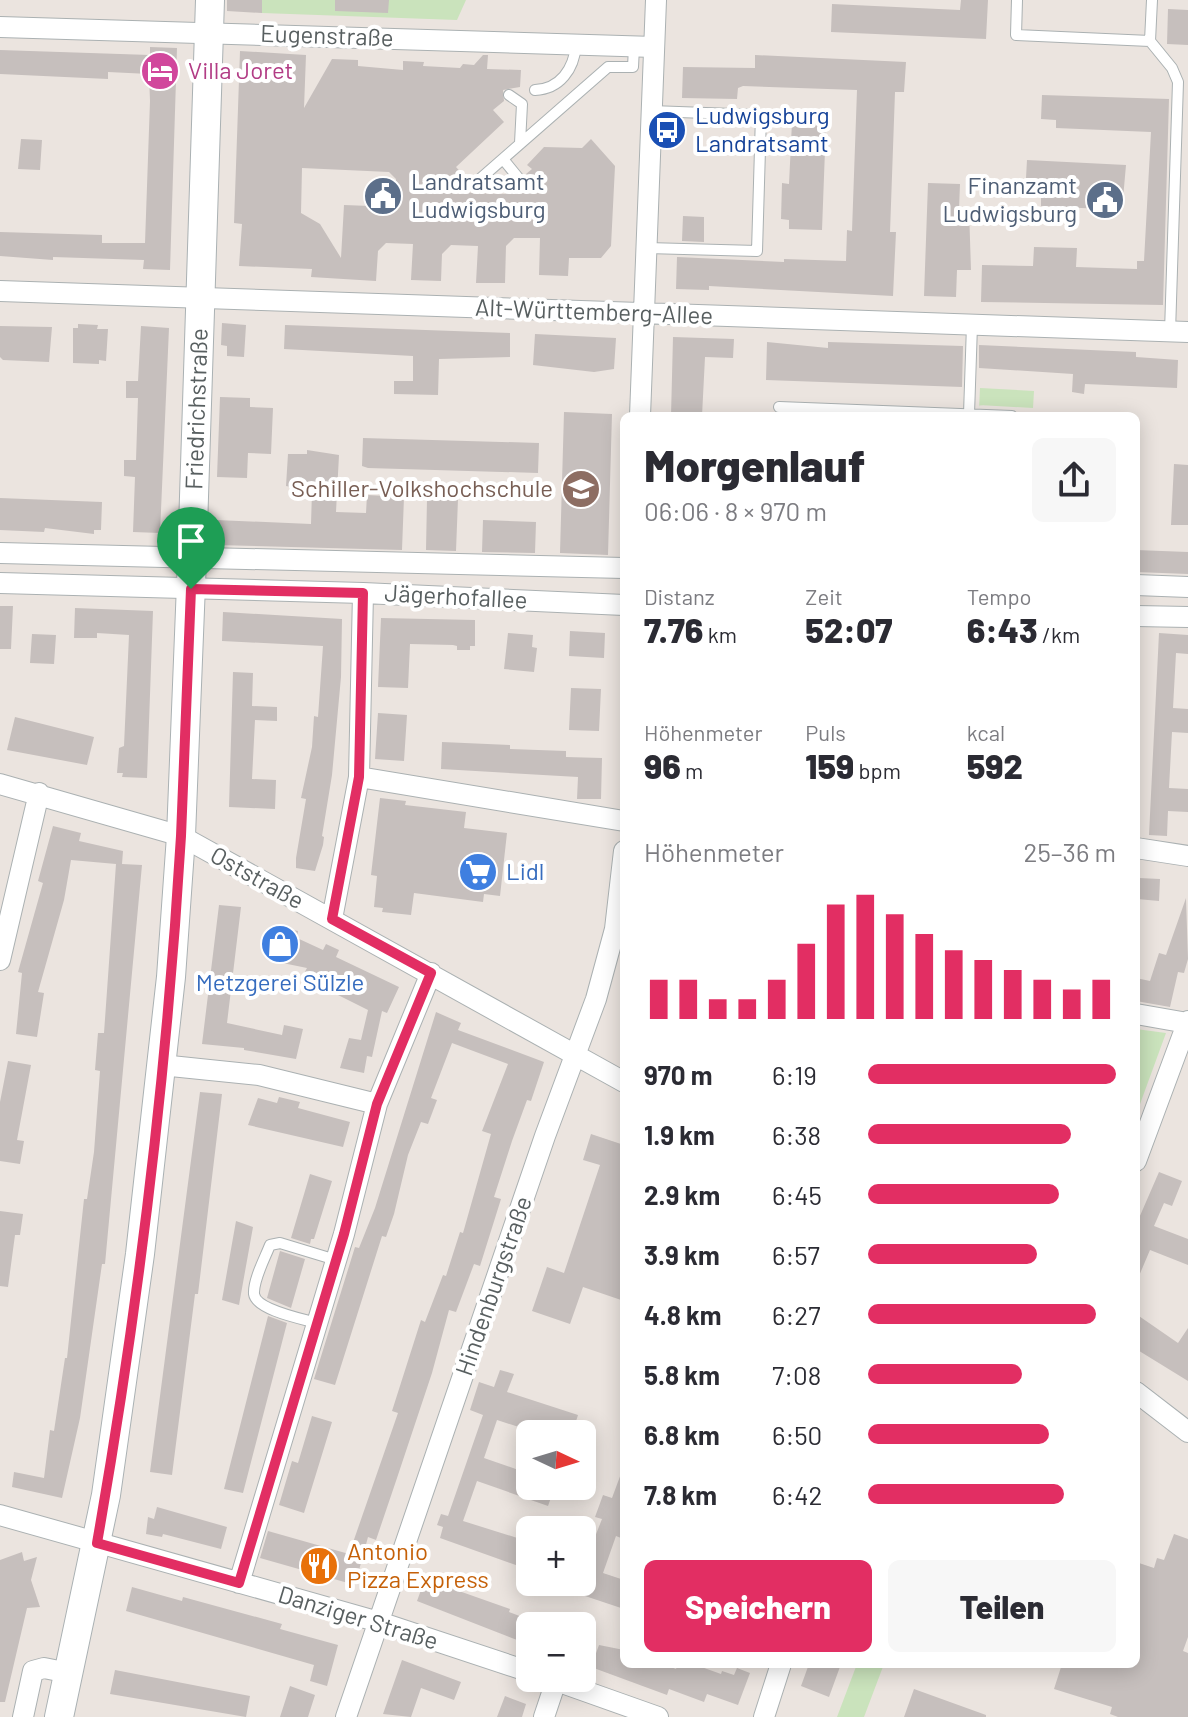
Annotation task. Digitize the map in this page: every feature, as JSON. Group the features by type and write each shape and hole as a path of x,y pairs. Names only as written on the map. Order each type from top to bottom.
{"main road":[{"name":"Friedrichstraße","path":"59,1717 97,1543 140,1254 161,1065 181,836 210,0"}],"street":[{"path":"640,412 651,111 640,59 656,0"},
{"name":"Eugenstraße","path":"0,27 576,45 640,59"},
{"name":"Alt-Württemberg-Allee","path":"0,291 1179,332"},
{"name":"Jägerhofallee","path":"0,553 620,568"},
{"name":"Jägerhofallee","path":"0,583 363,593 620,605"},
{"path":"1140,585 1188,587"},
{"path":"332,919 359,777 363,593"},
{"path":"1140,616 1188,617"},
{"path":"359,777 620,820"},
{"name":"Oststraße","path":"0,784 181,836 620,1080"},
{"path":"0,960 39,793"},
{"path":"1140,849 1188,856"},
{"name":"Hindenburgstraße","path":"346,1717 545,1136 620,930"},
{"path":"239,1583 336,1260 377,1104 431,973"},
{"path":"1140,1015 1188,1022 1140,1150"},
{"path":"161,1065 259,1075 377,1104"},
{"path":"1140,1395 1188,1432"},
{"name":"Danziger Straße","path":"0,1515 379,1622 516,1667"},
{"path":"23,1717 33,1671 44,1668 69,1673"},
{"path":"764,1717 780,1668"},
{"path":"544,1717 549,1692"},
{"path":"588,1692 658,1717"}],"lane":[{"path":"1017,0 1016,35 1150,41"},
{"path":"1152,0 1150,41 1172,68 1178,82 1179,332"},
{"path":"535,90 554,87 562,80 575,57 576,45"},
{"path":"473,185 608,67 640,59"},
{"path":"509,95 522,104 520,143"},
{"path":"647,248 757,251 759,206 761,115 651,111"},
{"path":"503,159 520,180"},
{"path":"969,412 972,325"},
{"path":"779,407 915,412"},
{"path":"317,1323 273,1310 258,1302 254,1294 261,1268 270,1245 280,1243 336,1260"}],"green space":[{"path":"262,0 466,0 457,20 262,13"},
{"path":"980,388 1034,391 1033,408 979,405"},
{"path":"1140,1030 1166,1033 1140,1104"},
{"path":"855,1668 882,1668 864,1717 837,1717"}],"building":[{"path":"227,0 262,0 262,13 227,11"},
{"path":"335,0 389,0 388,13 335,11"},
{"path":"961,0 988,0 986,39 831,32 832,4 960,10"},
{"path":"1168,9 1188,10 1188,45 1167,44"},
{"path":"150,47 177,48 170,270 143,269 144,260 53,257 53,260 0,256 0,232 102,235 102,243 145,243 150,101 149,74 108,72 108,79 0,74 0,50 150,55"},
{"path":"240,51 306,55 304,108 332,59 358,60 358,66 403,70 403,61 424,62 423,66 460,68 463,64 474,65 483,55 488,55 487,69 521,70 520,87 503,90 504,101 493,110 504,122 456,167 467,179 467,190 471,193 505,194 514,185 522,188 528,182 526,174 532,169 527,165 544,147 582,148 591,139 615,166 611,246 601,258 569,258 568,276 539,275 540,238 514,238 506,246 505,283 476,283 478,246 451,245 442,254 441,281 411,280 413,244 386,243 378,251 376,281 311,277 312,269 239,266 242,224 234,223","holes":["302,168 389,172 396,179 396,207 344,205 341,258 320,224 301,213"]},
{"path":"755,55 906,62 904,92 895,92 890,232 896,232 893,296 709,286 709,290 676,289 677,257 784,262 784,259 846,261 847,230 852,231 857,90 743,86 738,88 737,99 682,98 683,67 755,68"},
{"path":"1042,95 1169,99 1163,305 981,302 982,265 1033,266 1034,247 1077,248 1076,267 1137,269 1137,261 1144,261 1151,132 1056,128 1056,120 1041,119"},
{"path":"792,122 826,123 822,230 789,229 789,220 781,219 782,183 789,184"},
{"path":"21,139 42,140 40,170 18,169"},
{"path":"1027,160 1126,165 1122,210 1041,206 1041,197 1025,196"},
{"path":"928,183 960,184 959,209 969,209 971,270 957,270 956,297 924,296"},
{"path":"683,216 704,217 704,242 682,241"},
{"path":"222,323 246,325 244,357 227,356 227,346 221,345"},
{"path":"78,324 108,329 106,361 99,360 99,364 73,363 73,328 78,328"},
{"path":"285,325 510,333 510,357 439,359 438,395 394,394 394,381 413,381 413,356 284,349"},
{"path":"0,326 52,327 49,362 3,360 0,357"},
{"path":"141,326 169,328 160,533 133,532 135,477 124,476 124,460 136,460 138,398 126,398 126,381 138,381"},
{"path":"535,334 616,338 614,369 594,372 533,365"},
{"path":"673,337 734,339 733,358 705,357 702,412 671,412"},
{"path":"767,342 828,348 828,342 963,346 962,387 766,380"},
{"path":"979,345 1136,352 1136,357 1178,360 1177,388 1085,384 1084,394 1072,392 1073,374 979,368"},
{"path":"220,397 250,398 250,407 273,408 271,454 248,453 247,478 217,477"},
{"path":"564,412 612,414 608,555 560,553"},
{"path":"363,438 539,443 538,473 368,468 362,466"},
{"path":"307,450 339,455 336,512 366,513 367,495 404,497 402,550 215,545 216,520 311,524 312,491 286,486 288,454 307,454"},
{"path":"1174,464 1188,465 1188,525 1171,525"},
{"path":"0,498 102,502 101,530 94,530 94,534 45,528 44,532 0,530"},
{"path":"427,499 458,499 456,551 426,550"},
{"path":"483,520 536,522 535,553 482,552"},
{"path":"1140,550 1188,552 1188,574 1140,572"},
{"path":"0,606 13,606 11,649 0,649"},
{"path":"75,608 153,611 147,778 122,777 123,773 117,773 119,748 124,746 129,635 97,633 97,638 74,638"},
{"path":"223,612 342,619 341,677 332,775 323,845 315,871 296,868 296,858 306,799 301,798 312,747 314,716 318,717 323,646 222,641"},
{"path":"381,618 475,620 475,646 470,646 470,650 457,650 457,646 453,645 410,644 408,688 378,687"},
{"path":"570,631 605,633 604,658 569,656"},
{"path":"508,633 533,635 532,647 537,648 534,672 504,669"},
{"path":"1159,633 1188,635 1188,654 1176,653 1173,708 1188,709 1188,733 1172,732 1169,788 1188,789 1188,812 1168,811 1167,836 1149,835"},
{"path":"32,634 56,635 54,664 30,663"},
{"path":"233,672 253,673 252,706 277,707 277,721 255,720 252,779 276,780 275,809 229,807"},
{"path":"571,688 601,689 599,731 569,730"},
{"path":"378,713 407,715 404,761 375,759"},
{"path":"15,717 94,737 87,765 7,750"},
{"path":"442,742 510,745 510,749 566,751 566,757 602,758 601,799 577,799 578,777 441,769"},
{"path":"380,798 406,801 405,805 466,812 464,828 507,833 500,896 484,894 483,902 414,893 411,915 382,912 383,908 374,907 377,876 371,875"},
{"path":"53,826 81,833 79,841 123,851 122,864 142,865 105,1264 102,1264 80,1418 62,1498 12,1487 14,1472 44,1478 50,1430 54,1431 67,1358 84,1199 87,1199 94,1152 100,1071 95,1070 98,1033 104,1033 116,864 71,860 64,900 38,992 44,993 37,1037 16,1034 22,973 18,972 43,883 38,881"},
{"path":"1140,878 1160,879 1159,901 1140,899"},
{"path":"1186,898 1188,959 1184,973 1178,972 1170,1007 1140,1002 1140,979 1150,981 1159,953 1166,955"},
{"path":"219,905 241,907 227,1023 282,1035 284,1025 303,1029 296,1059 244,1048 202,1044"},
{"path":"275,926 298,931 297,938 323,950 326,944 339,950 336,957 399,987 387,1013 382,1011 372,1057 367,1056 364,1073 340,1068 349,1038 361,1040 368,1010 302,977 307,968 268,960"},
{"path":"436,1012 461,1023 458,1030 544,1062 531,1101 527,1100 494,1197 501,1199 480,1266 474,1264 456,1312 449,1310 432,1373 376,1540 368,1537 355,1585 260,1558 268,1531 349,1554 398,1413 392,1411 421,1320 425,1322 443,1275 446,1276 460,1232 463,1233 491,1134 482,1131 508,1064 452,1043 431,1098 437,1100 428,1124 421,1122 408,1155 394,1214 386,1237 382,1236 335,1385 314,1379 355,1247 359,1248 375,1208"},
{"path":"8,1061 31,1065 17,1140 24,1141 20,1164 0,1161 0,1102"},
{"path":"200,1092 222,1094 172,1475 150,1472"},
{"path":"279,1097 300,1102 298,1108 350,1122 343,1147 248,1125 258,1098 277,1103"},
{"path":"591,1134 620,1144 620,1300 583,1287 570,1324 532,1311 547,1267 564,1273 600,1165 583,1160"},
{"path":"1159,1172 1182,1181 1172,1206 1164,1203 1154,1226 1188,1239 1188,1265 1150,1250 1140,1274 1140,1216"},
{"path":"310,1174 332,1181 310,1244 291,1238"},
{"path":"0,1211 23,1214 20,1235 15,1235 8,1287 0,1286"},
{"path":"236,1221 253,1227 239,1305 222,1300"},
{"path":"280,1251 305,1259 291,1308 267,1298"},
{"path":"268,1316 287,1323 243,1493 224,1489"},
{"path":"1140,1317 1178,1343 1188,1328 1188,1381 1140,1351"},
{"path":"500,1370 514,1374 507,1392 578,1415 576,1420 516,1420 516,1426 497,1420 484,1458 516,1469 516,1495 477,1481 463,1521 516,1538 516,1565 440,1538 443,1527 437,1525 441,1514 448,1516 483,1415 470,1410 479,1382 494,1387"},
{"path":"312,1416 332,1422 304,1513 279,1505 292,1461 298,1463"},
{"path":"620,1476 620,1538 616,1536 603,1573 620,1579 620,1608 585,1596 596,1596 596,1534 602,1519 595,1516 603,1495 612,1498"},
{"path":"531,1500 550,1500 548,1506"},
{"path":"157,1507 227,1527 221,1549 163,1534 162,1537 146,1534 148,1517 154,1519"},
{"path":"1174,1534 1188,1539 1188,1637 1183,1651 1188,1653 1188,1717 1118,1717 1110,1714 1112,1707 1054,1689 1061,1668 1140,1668 1140,1563 1154,1568 1157,1558 1164,1560"},
{"path":"22,1552 24,1561 37,1557 31,1580 40,1607 27,1608 5,1702 0,1702 0,1560"},
{"path":"425,1579 510,1609 509,1612 516,1615 516,1640 417,1601"},
{"path":"132,1587 182,1601 183,1597 282,1624 280,1629 338,1645 327,1686 310,1681 314,1665 126,1611"},
{"path":"599,1645 620,1649 620,1668 704,1668 734,1675 737,1668 750,1673 738,1705 707,1694 704,1702 669,1689 667,1695 596,1669"},
{"path":"402,1660 461,1682 454,1700 421,1688 411,1717 383,1714"},
{"path":"808,1668 840,1668 829,1697 801,1686"},
{"path":"115,1670 250,1696 246,1717 110,1694"},
{"path":"290,1686 315,1695 308,1717 280,1717"},
{"path":"914,1689 986,1715 986,1717 904,1717"},
{"path":"505,1696 526,1704 522,1717 497,1717"}],"place":[{"name":"Villa Joret","path":"160,71"},
{"name":"Ludwigsburg Landratsamt","path":"667,130"},
{"name":"Landratsamt Ludwigsburg","path":"383,196"},
{"name":"Finanzamt Ludwigsburg","path":"1105,200"},
{"name":"Schiller-Volkshochschule","path":"581,489"},
{"name":"Lidl","path":"478,872"},
{"name":"Metzgerei Sülzle","path":"280,944"},
{"name":"Antonio Pizza Express","path":"319,1566"}],"route":[{"path":"191,589 363,593 359,777 332,919 431,973 377,1104 344,1234 239,1583 97,1543 140,1254 171,977 181,836 191,589"}]}
